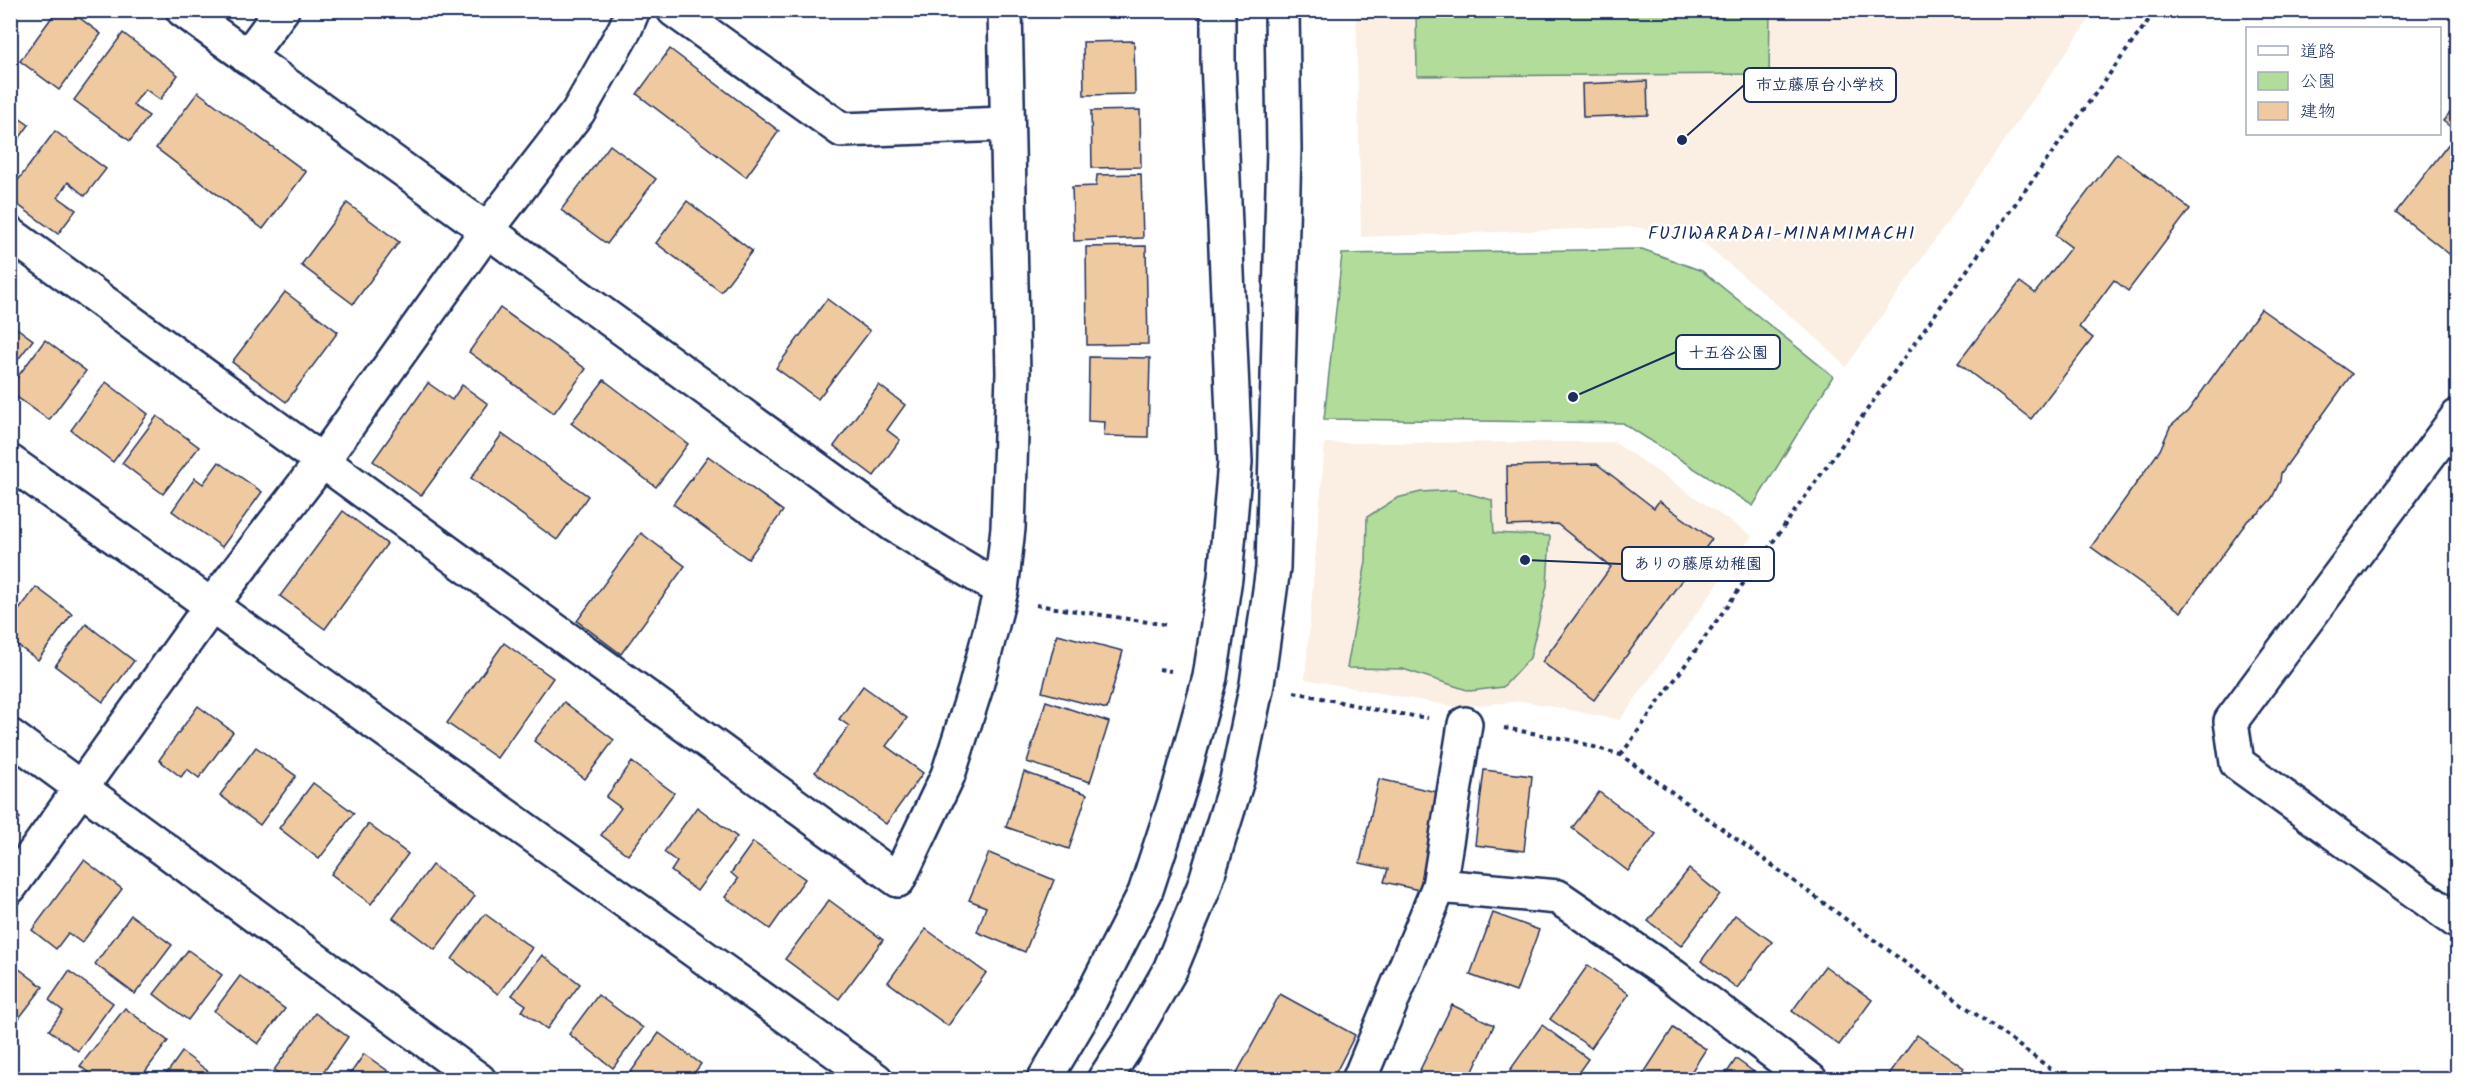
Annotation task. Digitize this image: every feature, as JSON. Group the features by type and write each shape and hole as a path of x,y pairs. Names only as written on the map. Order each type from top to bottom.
{"street":[{"path":"183,10 894,525 1001,590"},
{"path":"248,57 282,10"},
{"path":"10,887 211,606 323,460 487,230 578,112 626,29 633,10"},
{"path":"674,10 842,130 1006,123"},
{"path":"10,234 898,880 948,775 975,690 1001,590 1008,528 1013,373 1005,10"},
{"path":"1044,1080 1082,1016 1145,893 1179,790 1210,677 1225,578 1235,462 1218,60 1218,10"},
{"path":"1104,1080 1129,1042 1170,970 1204,887 1237,780 1257,684 1273,568 1284,149 1282,10"},
{"path":"2457,416 2231,721 2237,763 2457,922"},
{"path":"10,462 876,1080"},
{"path":"1359,1080 1439,886 1465,724"},
{"path":"10,736 479,1080"},
{"path":"1439,886 1558,897 1673,976 1810,1080"}],"path":[{"path":"1621,755 1941,306 2156,10"},
{"path":"1001,590 1013,602 1168,625"},
{"path":"1159,669 1210,677"},
{"path":"1257,684 1386,712 1571,740 1621,755 2066,1080"}],"shaded area":[{"path":"1356,11 2095,11 1846,367 1820,341 1704,243 1635,227 1361,237"},
{"path":"1614,442 1752,536 1620,720 1524,701 1456,707 1305,679 1325,443"}],"green space":[{"path":"1416,11 1770,11 1769,74 1417,76"},
{"path":"1642,249 1702,271 1833,376 1753,506 1623,423 1324,419 1342,254"},
{"path":"1455,490 1492,500 1494,533 1550,536 1547,586 1530,658 1503,687 1470,691 1403,669 1347,668 1366,561 1367,517 1397,498 1421,492"}],"building":[{"path":"57,10 69,10 101,34 59,90 20,61"},
{"path":"123,33 178,75 160,100 145,89 133,105 149,116 130,141 74,100"},
{"path":"1134,41 1135,94 1084,95 1083,42"},
{"path":"670,49 779,131 746,177 637,94"},
{"path":"1647,81 1648,115 1583,117 1582,84"},
{"path":"198,92 306,172 263,229 156,148"},
{"path":"2458,103 2458,133 2443,121"},
{"path":"1140,110 1141,167 1092,168 1091,111"},
{"path":"10,112 29,125 10,151"},
{"path":"55,131 106,169 85,196 68,182 58,197 76,210 58,234 10,199 10,191"},
{"path":"2458,134 2458,261 2396,212"},
{"path":"610,145 656,179 607,244 561,210"},
{"path":"2117,153 2190,209 2128,291 2114,280 2079,327 2093,338 2031,419 1958,363 2020,282 2035,293 2071,247 2055,235"},
{"path":"1141,174 1143,238 1074,241 1072,187 1096,186 1097,175"},
{"path":"687,201 752,251 721,292 656,243"},
{"path":"347,203 399,242 353,304 301,265"},
{"path":"1146,246 1148,344 1087,345 1086,247"},
{"path":"285,292 338,332 286,402 232,362"},
{"path":"827,299 870,331 818,399 776,368"},
{"path":"500,308 586,369 554,413 469,352"},
{"path":"2261,309 2352,374 2281,473 2272,498 2259,513 2248,520 2181,612 2091,547 2160,450 2170,427 2188,411"},
{"path":"10,323 33,340 10,370"},
{"path":"45,340 86,371 49,420 10,392 10,387"},
{"path":"1089,357 1150,358 1148,437 1104,436 1105,422 1088,421"},
{"path":"604,380 688,444 656,487 571,423"},
{"path":"106,382 148,414 113,462 71,430"},
{"path":"428,383 452,400 462,385 488,404 421,496 373,461"},
{"path":"879,385 905,405 887,430 900,440 874,476 834,446"},
{"path":"157,416 199,447 163,494 122,463"},
{"path":"502,434 588,496 557,540 471,478"},
{"path":"708,456 783,511 748,559 673,504"},
{"path":"219,462 262,492 222,547 172,511 195,478 203,484"},
{"path":"1597,464 1654,508 1659,501 1712,539 1594,700 1542,662 1611,567 1557,524 1508,526 1507,466"},
{"path":"343,511 387,544 325,629 280,596"},
{"path":"641,533 685,566 621,654 577,621"},
{"path":"36,587 72,614 38,660 10,640 10,622"},
{"path":"86,624 134,661 103,702 55,666"},
{"path":"1057,634 1123,651 1107,709 1042,692"},
{"path":"504,643 553,678 497,758 447,723"},
{"path":"863,686 907,718 886,746 923,773 886,824 815,772 849,726 839,719"},
{"path":"1046,701 1109,722 1090,782 1027,762"},
{"path":"564,702 614,740 585,779 534,741"},
{"path":"198,706 233,732 199,778 187,769 181,777 159,760"},
{"path":"256,747 296,776 260,825 220,795"},
{"path":"632,762 674,793 628,855 601,835 621,808 606,797"},
{"path":"1484,770 1532,776 1524,851 1475,845"},
{"path":"1024,772 1087,794 1069,849 1006,827"},
{"path":"1379,779 1441,793 1419,890 1384,882 1388,869 1360,863"},
{"path":"313,783 354,813 319,859 279,828"},
{"path":"1599,792 1656,834 1628,871 1572,828"},
{"path":"697,807 737,837 697,891 671,871 677,862 664,852"},
{"path":"10,810 20,818 10,831"},
{"path":"368,824 408,854 371,904 331,874"},
{"path":"753,842 805,879 770,929 725,897 738,879 731,873"},
{"path":"989,853 1054,880 1025,952 977,932 986,907 969,900"},
{"path":"84,860 122,889 82,943 68,933 56,949 32,930"},
{"path":"432,865 475,896 435,950 393,918"},
{"path":"1689,869 1720,894 1681,946 1648,921"},
{"path":"829,900 883,940 839,999 785,959"},
{"path":"1493,913 1539,930 1516,992 1470,975"},
{"path":"485,914 532,948 498,994 452,959"},
{"path":"131,915 172,945 135,994 95,964"},
{"path":"1735,915 1772,942 1737,988 1701,961"},
{"path":"926,929 986,973 948,1026 888,982"},
{"path":"188,950 222,975 188,1020 154,994"},
{"path":"542,955 580,984 547,1029 522,1011 526,1005 512,995"},
{"path":"10,962 43,987 10,1030"},
{"path":"1588,965 1629,994 1591,1048 1550,1019"},
{"path":"1825,966 1872,1000 1839,1045 1792,1011"},
{"path":"69,971 113,1003 78,1051 49,1030 63,1011 49,1000"},
{"path":"240,976 285,1009 258,1044 214,1011"},
{"path":"1280,994 1355,1035 1332,1080 1233,1080"},
{"path":"598,995 643,1028 613,1068 569,1034"},
{"path":"1452,1005 1494,1025 1469,1080 1415,1080"},
{"path":"125,1008 168,1041 139,1080 98,1080 80,1066"},
{"path":"315,1013 348,1037 318,1080 287,1080 274,1070"},
{"path":"1542,1025 1588,1059 1573,1080 1517,1080 1508,1073"},
{"path":"1673,1028 1706,1049 1686,1080 1647,1080 1642,1076"},
{"path":"659,1033 701,1064 689,1080 625,1080"},
{"path":"1917,1035 1964,1068 1957,1080 1885,1080"},
{"path":"182,1052 220,1080 162,1080"},
{"path":"364,1054 388,1071 383,1080 346,1080"},
{"path":"1736,1059 1765,1080 1722,1080"}],"place":[{"name":"市立藤原台小学校","path":"1682,140"},
{"name":"十五谷公園","path":"1573,397"},
{"name":"ありの藤原幼稚園","path":"1525,560"}],"district":[{"name":"FUJIWARADAI-MINAMIMACHI","path":"1782,234"}]}
